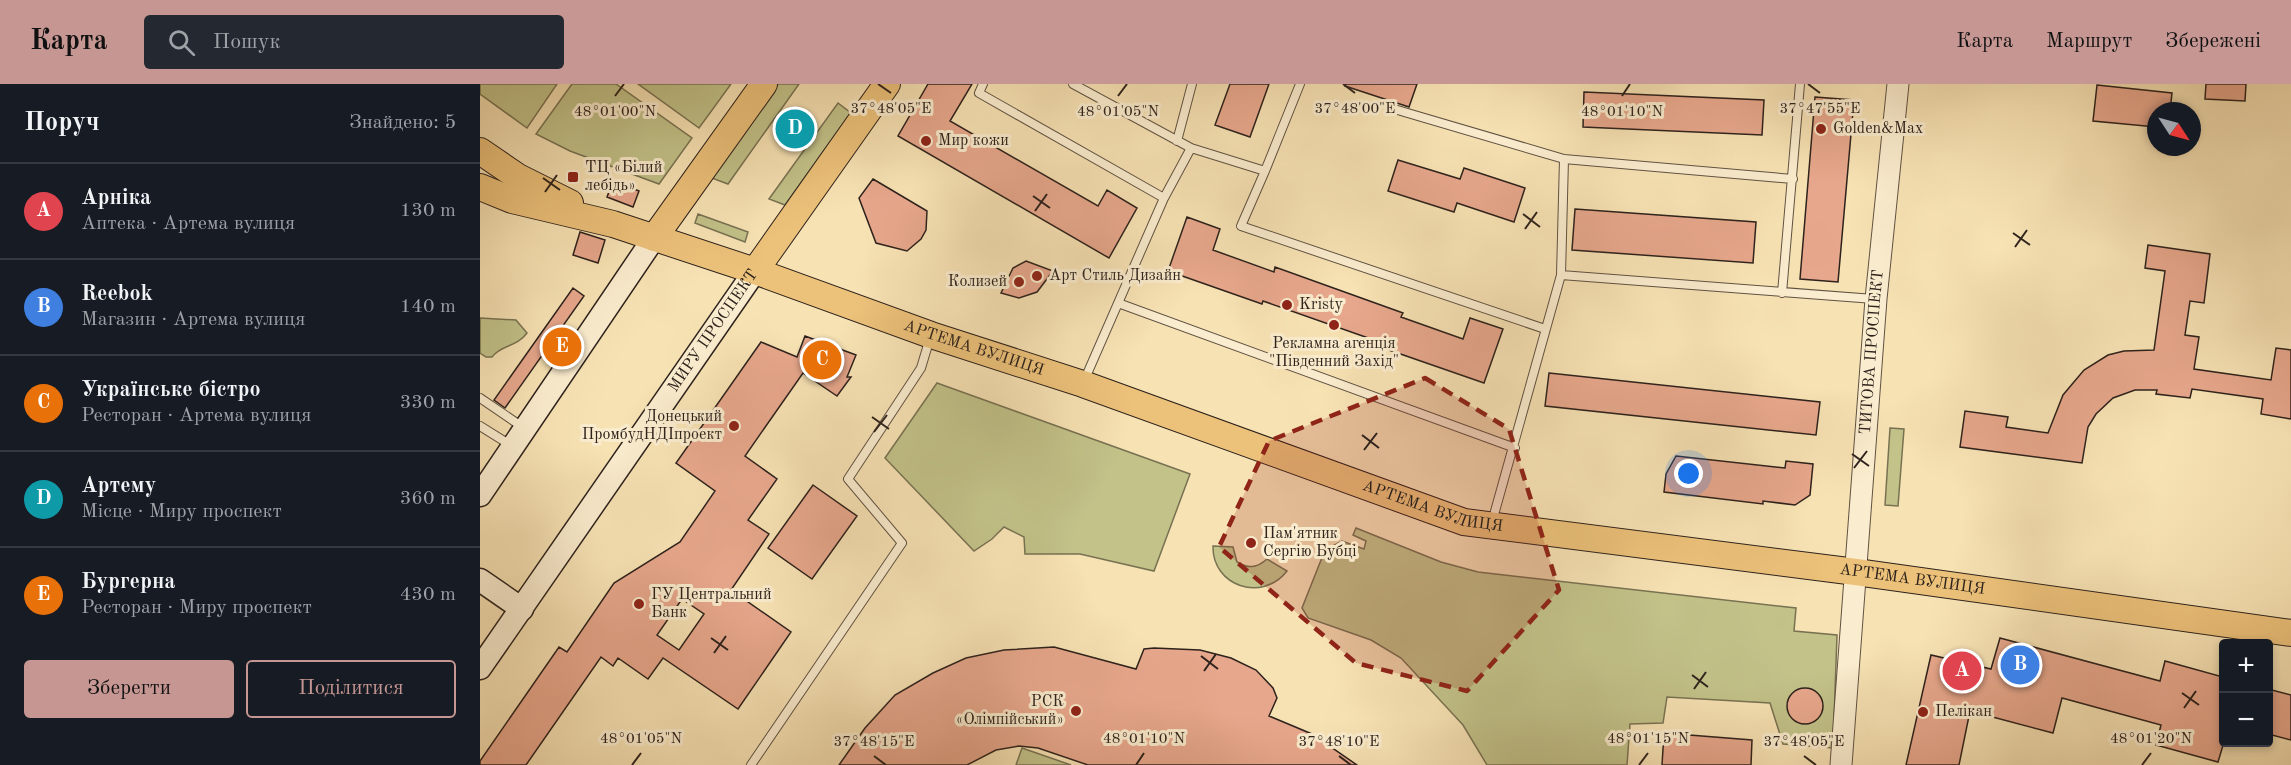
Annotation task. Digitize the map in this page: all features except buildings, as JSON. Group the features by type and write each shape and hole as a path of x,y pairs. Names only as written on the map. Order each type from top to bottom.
{"main road":[{"path":"480,495 654,237 764,84"},
{"name":"МИРУ ПРОСПЕКТ","path":"480,668 887,84"},
{"name":"АРТЕМА ВУЛИЦЯ","path":"480,151 518,177 613,224"},
{"name":"АРТЕМА ВУЛИЦЯ","path":"480,186 512,200 613,224 755,271 931,335 1083,384 1464,522 1856,572 2291,633"},
{"path":"480,580 522,609"}],"street":[{"name":"ТИТОВА ПРОСПЕКТ","path":"1841,765 1876,299 1898,84"}],"lane":[{"path":"983,84 979,93 1164,198"},
{"path":"1073,84 1191,148 1264,171"},
{"path":"1177,141 1192,84"},
{"path":"1300,84 1241,225 1545,329"},
{"path":"1782,293 1800,84"},
{"path":"1394,109 1564,159 1793,179"},
{"path":"1083,384 1164,198 1191,148"},
{"path":"1491,527 1515,448 1561,275 1564,159"},
{"path":"1561,275 1876,299"},
{"path":"1118,303 1515,448"},
{"path":"751,765 902,543 848,479 921,368 931,335"},
{"path":"480,398 518,438"},
{"path":"480,426 518,438"}],"highlighted area":[{"path":"1425,378 1509,429 1559,590 1467,691 1356,663 1219,547 1269,441"}],"green space":[{"path":"480,84 557,84 527,128 480,94"},
{"path":"572,84 616,84 692,138 659,184 570,151 536,134"},
{"path":"638,84 731,84 699,128"},
{"path":"778,84 799,84 728,184 709,177"},
{"path":"838,103 851,113 785,205 769,199"},
{"path":"698,214 748,232 745,242 695,223"},
{"path":"480,318 516,320 527,333 523,338 492,357 486,357 480,353"},
{"path":"937,383 1190,474 1154,571 1080,554 1025,554 1024,537 1004,527 992,539 974,551 885,458"},
{"path":"1890,428 1904,429 1898,506 1885,505"},
{"path":"1356,528 1441,562 1478,572 1796,608 1794,631 1837,635 1833,748 1783,744 1770,703 1667,697 1663,723 1630,724 1627,765 1487,765 1463,725 1401,658 1371,640 1308,618 1302,608 1325,550 1342,541 1364,549 1366,541 1353,535"},
{"path":"1213,546 1233,547 1237,562 1245,566 1256,566 1267,559 1287,571 1277,581 1265,586 1252,588 1240,586 1229,580 1221,571 1215,560"},
{"path":"1022,748 1071,765 1016,765"}],"place":[{"name":"Артему","path":"795,129"},
{"name":"Golden&Max","path":"1821,129"},
{"name":"Мир кожи","path":"926,141"},
{"name":"ТЦ «Білий лебідь»","path":"573,177"},
{"name":"Арт Стиль Дизайн","path":"1037,276"},
{"name":"Колизей","path":"1019,282"},
{"name":"Kristy","path":"1287,305"},
{"name":"Рекламна агенція \"Південний Захід\"","path":"1334,325"},
{"name":"Бургерна","path":"562,347"},
{"name":"Українське бістро","path":"822,360"},
{"name":"Донецький ПромбудНДІпроект","path":"734,426"},
{"name":"Пам'ятник Сергію Бубці","path":"1251,543"},
{"name":"ГУ Центральний Банк","path":"639,604"},
{"name":"Reebok","path":"2020,665"},
{"name":"Арніка","path":"1962,671"},
{"name":"РСК «Олімпійський»","path":"1076,711"},
{"name":"Пелікан","path":"1923,712"}]}
